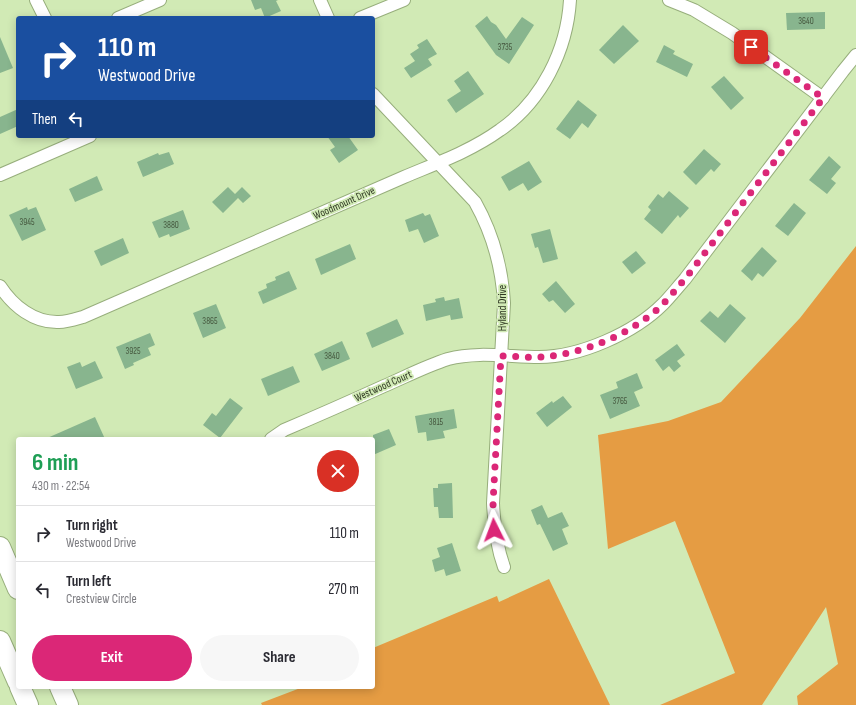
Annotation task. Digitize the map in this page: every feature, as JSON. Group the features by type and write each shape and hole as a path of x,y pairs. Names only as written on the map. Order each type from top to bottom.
{"main road":[{"path":"0,546 16,583"},
{"path":"0,641 16,677"},
{"path":"21,689 28,705"},
{"path":"61,689 68,705"}],"street":[{"path":"36,0 44,16"},
{"path":"123,16 160,0"},
{"path":"320,0 327,16"},
{"path":"365,16 404,0"},
{"name":"Woodmount Drive","path":"0,286 16,306 29,314 44,320 60,322 83,317 448,160 500,131 541,88 557,56 566,28 570,0"},
{"path":"670,0 694,10 732,33 823,98"},
{"name":"Westwood Court","path":"274,437 284,430 438,362 465,356 483,355 541,357 571,352 601,343 635,326 662,305 685,279 856,55"},
{"name":"Hyland Drive","path":"375,96 475,202 483,215 497,254 503,284 504,303 493,503 494,530 504,567"},
{"path":"0,175 85,138"}],"shaded area":[{"path":"856,246 856,705 798,705 797,696 838,664 826,607 762,705 660,705 735,673 675,521 608,549 598,435 668,421 721,402 800,318"},
{"path":"549,579 610,705 262,705 261,703 298,689 375,689 375,647 497,596 499,602"}],"building":[{"path":"251,0 278,0 276,1 281,11 270,16 264,16 261,8 255,10"},
{"path":"825,12 825,29 787,30 786,13"},
{"path":"487,16 491,22 496,25 506,39 522,17 534,25 509,64 496,55 475,26"},
{"path":"623,25 639,41 614,64 599,50"},
{"path":"0,37 13,68 0,73"},
{"path":"427,39 437,54 428,59 432,65 411,78 404,68 415,61 410,54 419,48 417,45"},
{"path":"664,45 675,51 673,54 693,64 687,77 656,62"},
{"path":"468,71 484,94 456,113 447,100 461,91 454,81"},
{"path":"724,76 744,98 731,110 711,87"},
{"path":"578,100 597,115 588,128 582,123 570,139 556,129"},
{"path":"16,110 16,127 0,134 0,117"},
{"path":"328,138 349,138 358,150 339,163 330,150 335,147"},
{"path":"704,149 721,164 714,172 711,169 696,185 683,172"},
{"path":"169,152 174,164 143,177 137,162 158,153 159,155"},
{"path":"829,156 841,167 831,179 836,183 827,194 809,180"},
{"path":"529,161 542,182 528,191 523,183 509,191 501,177"},
{"path":"97,176 103,190 75,202 69,189"},
{"path":"228,187 235,194 242,187 251,196 243,203 238,198 223,213 212,202"},
{"path":"669,191 689,208 680,218 678,215 662,234 644,219 651,210 648,207 658,194 663,198"},
{"path":"794,203 806,213 788,236 775,226"},
{"path":"27,207 28,210 36,207 46,230 22,241 9,215"},
{"path":"183,210 190,229 170,237 169,234 159,238 152,222"},
{"path":"423,213 425,216 430,214 439,236 424,243 418,229 409,232 405,220"},
{"path":"550,229 558,259 543,263 538,247 535,248 531,234"},
{"path":"123,238 129,253 101,266 94,251"},
{"path":"350,244 356,259 321,275 315,259"},
{"path":"762,247 777,261 763,277 758,273 752,281 741,271"},
{"path":"636,251 646,263 632,274 622,262"},
{"path":"289,271 297,289 263,304 258,292 267,288 266,284 276,280 275,277"},
{"path":"556,281 575,304 565,313 553,300 549,302 542,294"},
{"path":"444,297 445,301 459,298 463,318 451,320 450,315 426,321 423,305 436,302 435,299"},
{"path":"216,304 226,328 203,338 193,313"},
{"path":"730,304 746,318 725,343 700,321 710,311 718,318"},
{"path":"397,319 404,334 372,348 366,333"},
{"path":"150,333 155,345 148,348 151,355 133,363 134,365 125,369 116,347"},
{"path":"342,341 350,359 322,371 314,354"},
{"path":"677,344 685,355 677,361 681,366 674,372 669,366 663,371 655,360"},
{"path":"95,361 103,378 76,389 67,367 80,362 82,367"},
{"path":"293,366 300,382 268,396 261,379"},
{"path":"637,373 643,388 634,392 640,406 610,419 600,395 618,388 616,382"},
{"path":"563,396 572,407 547,427 536,413 552,401 553,403"},
{"path":"230,398 243,408 221,437 203,425 212,413 216,416"},
{"path":"454,409 457,428 443,431 445,438 427,441 426,432 418,433 415,416"},
{"path":"95,417 104,437 50,437"},
{"path":"389,429 396,445 375,454 375,437 373,437 373,435"},
{"path":"452,483 453,518 439,518 438,507 434,507 433,488 438,488 438,484"},
{"path":"542,505 548,518 562,512 569,526 562,529 568,544 553,551 540,524 537,525 531,510"},
{"path":"452,543 461,571 446,576 444,569 435,572 432,560 440,557 437,548"}],"route":[{"path":"494,530 493,503 501,356 541,357 571,352 601,343 635,326 662,305 685,279 823,98 751,47"}]}
